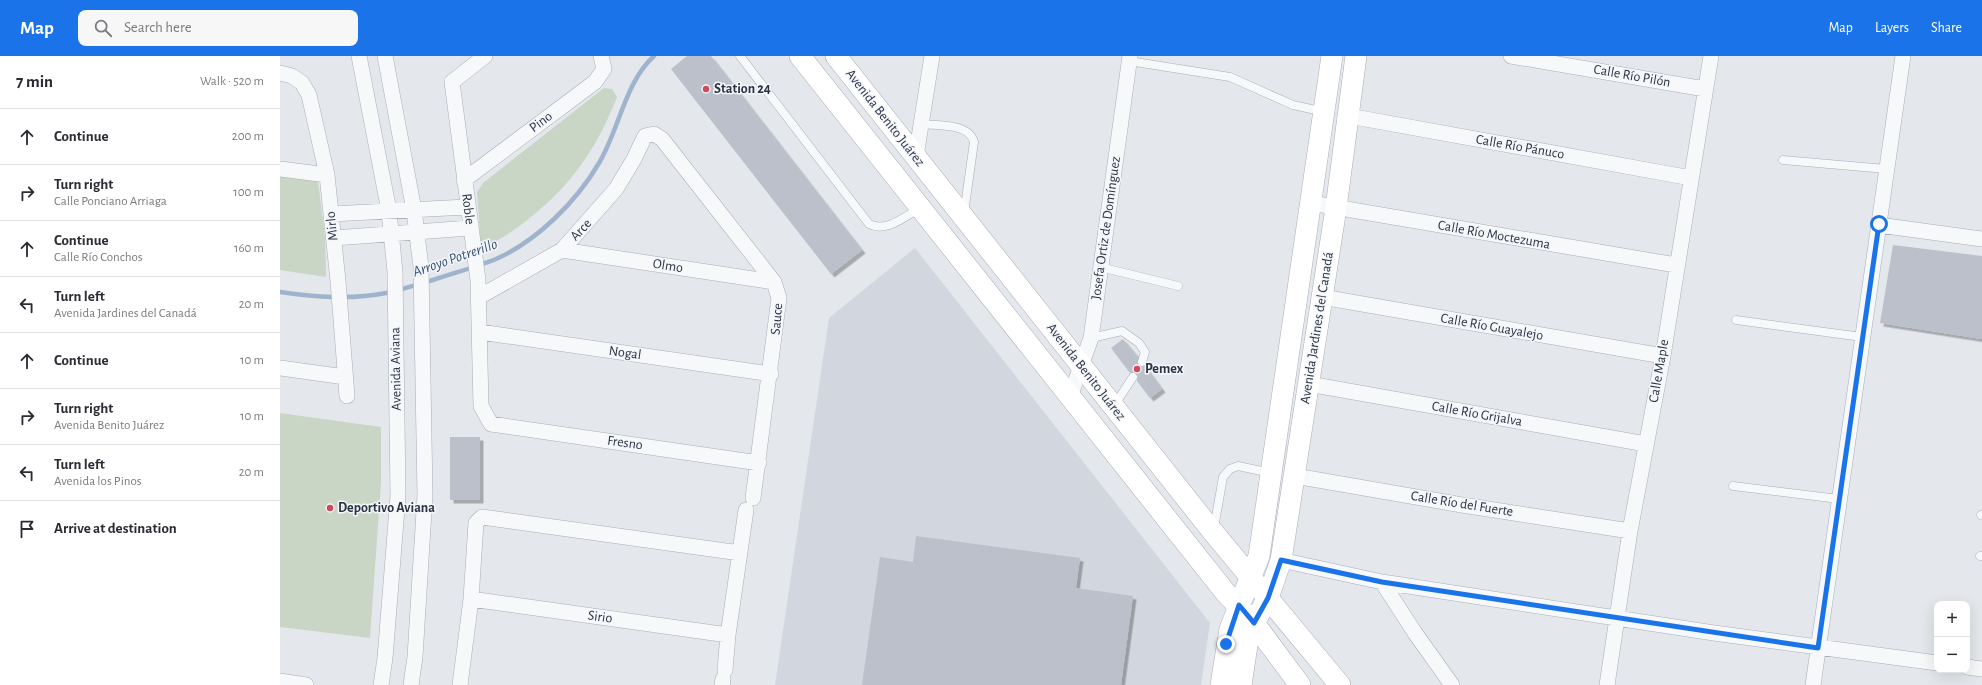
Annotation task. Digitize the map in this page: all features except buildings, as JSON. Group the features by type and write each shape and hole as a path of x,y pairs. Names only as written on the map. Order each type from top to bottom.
{"street":[{"name":"Avenida Aviana","path":"359,56 389,211 395,272 398,496 381,685"},
{"name":"Avenida Aviana","path":"385,56 414,210 421,267 425,494 415,657 410,685"},
{"name":"Roble","path":"485,56 452,82 467,207 478,280 481,406 491,424"},
{"name":"Pino","path":"464,180 595,82 604,68 603,58 601,56"},
{"name":"Avenida Benito Juárez","path":"800,56 1225,592 1239,605 1254,623 1300,685"},
{"name":"Avenida Benito Juárez","path":"836,56 1214,532 1340,685"},
{"path":"916,156 932,56"},
{"name":"Avenida Jardines del Canadá","path":"1221,685 1226,644 1239,605 1252,579 1259,556 1332,56"},
{"name":"Avenida Jardines del Canadá","path":"1241,685 1248,639 1254,623 1268,598 1281,560 1336,208 1356,56"},
{"name":"Calle Río Pilón","path":"1512,56 1705,89"},
{"name":"Calle Maple","path":"1607,685 1630,531 1663,356 1676,265 1711,56"},
{"path":"1813,685 1903,56"},
{"name":"Josefa Ortiz de Domínguez","path":"1070,397 1091,338 1130,58"},
{"name":"Mirlo","path":"280,73 292,76 302,82 309,95 327,175 338,281 347,396"},
{"name":"Calle Río Pánuco","path":"1349,116 1691,178"},
{"name":"Arce","path":"479,297 562,250 616,189 634,159 645,136 654,134"},
{"name":"Sauce","path":"654,134 662,139 774,282 779,298 779,311 771,374 758,463 740,553 728,635 724,678"},
{"path":"280,169 327,175"},
{"name":"Calle Río Moctezuma","path":"1311,203 1676,265"},
{"path":"331,214 467,207"},
{"path":"1879,224 1982,239"},
{"path":"334,238 470,228"},
{"name":"Olmo","path":"562,250 774,282"},
{"name":"Calle Río Guayalejo","path":"1322,297 1663,356"},
{"name":"Nogal","path":"480,332 771,374"},
{"path":"280,368 345,377"},
{"name":"Calle Río Grijalva","path":"1309,384 1646,444"},
{"name":"Fresno","path":"491,424 758,463"},
{"name":"Calle Río del Fuerte","path":"1295,476 1630,531"},
{"path":"460,685 471,599 476,523 482,517 740,553"},
{"path":"1281,560 1382,582 1818,648 1934,663"},
{"path":"1382,582 1415,633 1452,685"},
{"name":"Sirio","path":"471,599 728,635"},
{"path":"1970,667 1982,669"},
{"path":"280,681 305,684"}],"lane":[{"path":"740,56 869,224 876,228 886,227 921,208"},
{"path":"1130,58 1230,77 1293,105 1325,112"},
{"path":"921,124 960,129 972,135 974,142 964,217"},
{"path":"1783,160 1886,169"},
{"path":"1100,267 1178,286"},
{"path":"1736,320 1862,337"},
{"path":"1091,338 1122,331 1139,343 1145,352 1142,362"},
{"path":"1114,407 1133,377"},
{"path":"1214,532 1223,477 1230,469 1238,466 1272,473"},
{"path":"1733,486 1839,500"}],"shaded area":[{"path":"915,248 1210,623 1201,685 775,685 829,318"}],"green space":[{"path":"604,88 612,89 617,97 601,134 569,181 542,208 510,233 481,246 477,192 483,183"},
{"path":"280,174 314,179 318,182 325,236 326,277 280,270"},
{"name":"Deportivo Aviana","path":"280,413 381,427 381,483 370,638 280,627"}],"waterway":[{"name":"Arroyo Potrerillo","path":"280,292 333,297 386,293 433,280 496,259 526,242 541,231 568,205 590,177 606,150 636,79 654,56"}],"place":[{"name":"Station 24","path":"706,89"},
{"name":"Pemex","path":"1137,369"},
{"name":"Deportivo Aviana","path":"330,508"}],"route":[{"path":"1226,644 1239,605 1254,623 1276,580 1281,560 1382,582 1818,648 1879,224"}]}
